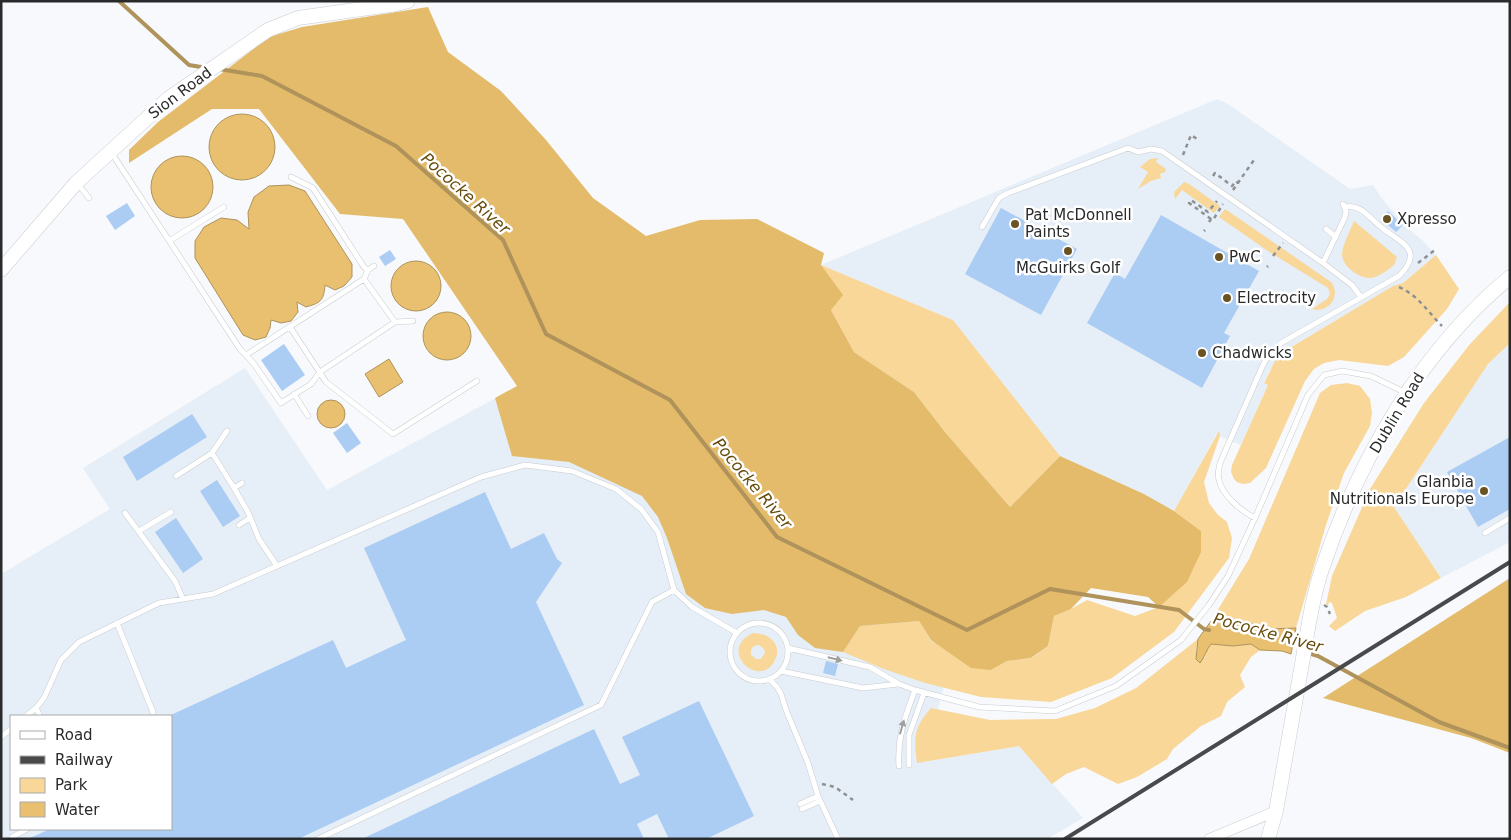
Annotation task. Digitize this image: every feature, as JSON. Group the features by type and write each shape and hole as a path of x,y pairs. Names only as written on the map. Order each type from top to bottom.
{"main road":[{"name":"Sion Road","path":"1,270 76,183 169,98 268,30 298,18 408,1"},
{"name":"Dublin Road","path":"1268,839 1276,811 1311,612 1321,570 1357,482 1406,393 1437,350 1491,293 1510,277"}],"street":[{"path":"1209,839 1276,811"}],"lane":[{"path":"982,227 999,198 1128,148 1138,152 1151,149 1159,150 1323,263 1352,285 1361,297"},
{"path":"111,151 240,349 254,364 281,403 311,384 320,372 395,322 412,321"},
{"path":"291,177 313,188 364,267 368,270"},
{"path":"76,183 89,198"},
{"path":"1255,518 1232,500 1221,485 1218,473 1220,463 1268,356 1281,343 1399,276 1409,263 1410,253 1407,245 1402,240 1379,226 1365,212 1352,206 1344,205 1346,211 1323,263"},
{"path":"170,241 224,206"},
{"path":"1326,229 1336,237"},
{"path":"246,355 364,279 368,270 374,266"},
{"path":"364,279 395,322"},
{"path":"290,327 326,382 393,434 477,381"},
{"path":"788,648 870,667 899,684 915,690 979,707 1055,711 1116,686 1181,640 1228,576 1308,395 1324,375 1342,371 1371,376 1406,393"},
{"path":"294,394 308,416"},
{"path":"176,476 212,453 228,431"},
{"path":"212,453 234,488 259,539 277,566"},
{"path":"27,715 44,698 61,660 79,642 159,603 213,594 481,477 525,465 572,471 616,489 641,509 658,532 674,590 692,607 737,633"},
{"path":"234,488 242,484"},
{"path":"139,531 171,512"},
{"path":"125,513 175,581 183,599"},
{"path":"239,525 250,518"},
{"path":"1485,533 1510,518"},
{"path":"318,839 602,705 652,602 674,590"},
{"path":"753,623 772,626 779,631 785,639 788,648 788,656 781,671 770,679 760,681 750,680 742,676 735,669 731,660 730,650 732,641 737,633 753,623"},
{"path":"117,624 153,712"},
{"path":"781,671 864,688 899,684"},
{"path":"770,679 781,694 808,763 819,798 838,839"},
{"path":"899,766 900,734 915,690"},
{"path":"909,765 909,735 924,693"},
{"path":"36,708 40,715"},
{"path":"801,807 819,798"},
{"path":"12,837 24,830"}],"path":[{"path":"1177,162 1184,154 1191,135 1198,139"},
{"path":"1235,188 1254,160"},
{"path":"1213,176 1215,174 1232,186 1236,182 1238,183"},
{"path":"1216,201 1208,212 1192,200 1189,203 1210,221 1213,220 1224,203"},
{"path":"1273,256 1280,246"},
{"path":"1409,263 1420,263 1435,250"},
{"path":"1388,282 1413,294 1442,326 1454,332"},
{"path":"1326,606 1330,614"},
{"path":"821,783 835,787 853,800"}],"shaded area":[{"path":"428,7 448,52 501,91 546,140 593,198 646,236 700,220 757,219 824,253 821,265 843,295 831,310 854,352 914,392 945,432 1010,507 1060,456 1144,494 1174,511 1201,531 1201,552 1187,582 1159,607 1148,597 1091,588 1071,609 1054,616 1048,646 1031,658 1007,661 991,670 971,668 931,640 919,621 860,626 843,652 815,648 798,635 786,617 764,610 732,614 705,608 686,594 658,517 642,496 569,462 512,456 495,398 517,386 403,219 340,214 259,109 212,109 129,163 129,150 158,122 269,37 302,27"},
{"path":"1217,99 1228,104 1350,189 1373,185 1402,222 1436,255 1403,283 1393,286 1284,351 1269,371 1264,382 1268,384 1241,445 1216,435 1174,511 1144,494 1060,456 953,320 821,265"},
{"path":"1510,343 1510,542 1441,578 1394,507 1488,364"},
{"path":"245,368 327,490 518,386 956,641 924,762 1019,746 1083,818 1047,839 1,839 1,574 110,509 83,468"},
{"path":"1510,578 1510,753 1471,738 1323,698"}],"green space":[{"path":"1158,158 1156,162 1166,169 1165,172 1160,174 1161,178 1151,181 1138,189 1148,172 1140,167 1150,159"},
{"path":"1184,182 1220,206 1214,213 1182,190 1175,199 1174,192"},
{"path":"1225,209 1331,282 1335,293 1332,303 1323,309 1312,309 1327,299 1330,294 1328,288 1268,251 1219,217"},
{"path":"1354,221 1397,257 1394,265 1376,277 1370,278 1356,274 1348,267 1343,258 1344,246"},
{"path":"1436,255 1459,289 1447,309 1404,357 1388,366 1339,360 1324,363 1314,369 1305,381 1266,468 1250,483 1243,484 1237,482 1231,472 1232,465 1268,385 1264,383 1278,355 1393,286 1403,283"},
{"path":"821,265 953,320 1060,456 1010,507 945,432 914,392 854,352 831,310"},
{"path":"1510,302 1510,343 1488,364 1394,507 1441,578 1406,597 1365,611 1335,631 1329,626 1337,618 1332,603 1329,602 1328,606 1326,604 1332,576 1370,489 1424,403 1470,344"},
{"path":"1347,383 1360,386 1370,399 1372,413 1370,426 1344,473 1326,525 1296,628 1270,629 1245,622 1211,621 1249,559 1320,393 1331,385"},
{"path":"1219,431 1220,436 1204,482 1209,503 1218,515 1227,522 1232,538 1229,558 1174,632 1112,678 1051,702 981,697 925,683 843,652 860,626 919,621 931,641 991,670 1007,661 1032,658 1048,646 1054,616 1087,600 1135,616 1159,607 1201,531 1174,511"},
{"path":"753,633 769,637 776,644 777,654 775,660 768,668 760,671 752,670 744,664 740,657 739,649 743,640","holes":["759,645 764,649 765,653 761,659 756,659 751,655 752,649 755,646"]},
{"path":"1198,639 1196,651 1205,658 1206,651 1211,644 1233,646 1251,644 1260,650 1251,657 1240,675 1245,687 1227,702 1221,716 1201,726 1173,749 1167,759 1137,777 1118,784 1084,767 1066,774 1052,784 1019,746 917,763 916,734 925,715 931,708 990,720 1056,719 1095,708 1136,688"}],"water":[{"path":"242,114 254,117 265,124 272,135 275,147 272,159 265,170 254,177 242,180 230,177 219,170 212,159 209,147 212,135 219,124 230,117"},
{"path":"182,156 199,161 204,165 208,170 213,187 208,204 204,209 199,213 182,218 165,213 160,209 156,204 151,187 156,170 160,165 165,161"},
{"path":"289,185 305,191 352,264 352,277 344,286 335,290 325,285 324,295 315,304 306,307 297,302 298,312 291,321 281,323 271,320 266,337 255,340 243,335 195,258 195,241 204,227 221,218 237,220 249,229 248,212 254,197 269,186"},
{"path":"416,261 425,263 436,272 441,286 439,295 430,306 416,311 407,309 396,300 391,286 393,277 402,266"},
{"path":"447,312 456,314 464,319 469,327 471,336 469,345 464,353 456,358 447,360 438,358 430,353 425,345 423,336 425,327 430,319 438,314"},
{"path":"389,359 403,382 379,397 365,374"},
{"path":"331,400 341,404 345,414 341,424 331,428 321,424 317,414 321,404"},
{"path":"1211,621 1245,622 1270,629 1296,628 1291,654 1282,651 1260,650 1251,644 1233,646 1211,644 1200,663 1196,659 1198,639"}],"building":[{"path":"127,203 135,216 115,230 106,216"},
{"path":"1001,208 1077,249 1041,315 965,274"},
{"path":"1388,211 1403,225 1396,232 1381,219"},
{"path":"1161,215 1259,271 1224,333 1230,336 1202,388 1087,323 1115,273 1125,279"},
{"path":"390,250 396,259 385,266 379,257"},
{"path":"284,344 305,375 282,391 261,360"},
{"path":"192,414 207,437 137,481 123,457"},
{"path":"347,423 361,443 347,453 333,433"},
{"name":"Glanbia Nutritionals Europe","path":"1510,437 1510,509 1478,527 1447,472"},
{"path":"217,480 240,516 223,527 200,491"},
{"path":"485,492 511,549 544,533 557,559 562,563 536,602 584,705 298,839 28,839 48,830 172,830 171,715 333,640 346,668 406,640 364,548"},
{"path":"176,518 203,559 183,573 155,532"},
{"path":"826,661 838,664 835,676 823,673"},
{"path":"699,701 754,816 706,839 669,839 657,814 637,824 644,839 362,839 594,729 620,784 640,775 622,737"}],"waterway":[{"name":"Pococke River","path":"119,1 189,65 207,68"},
{"name":"Pococke River","path":"219,69 262,76 396,146 503,240 546,334 670,400 777,537 967,630 1050,589 1179,610 1204,629 1209,630"},
{"name":"Pococke River","path":"1308,653 1318,656 1439,722 1510,748"}],"railway":[{"path":"1065,839 1510,562"}],"place":[{"name":"Xpresso","path":"1387,219"},
{"name":"Pat McDonnell Paints","path":"1015,224"},
{"name":"McGuirks Golf","path":"1068,251"},
{"name":"PwC","path":"1219,257"},
{"name":"Electrocity","path":"1227,298"},
{"name":"Chadwicks","path":"1202,353"},
{"name":"Glanbia Nutritionals Europe","path":"1484,491"}]}
